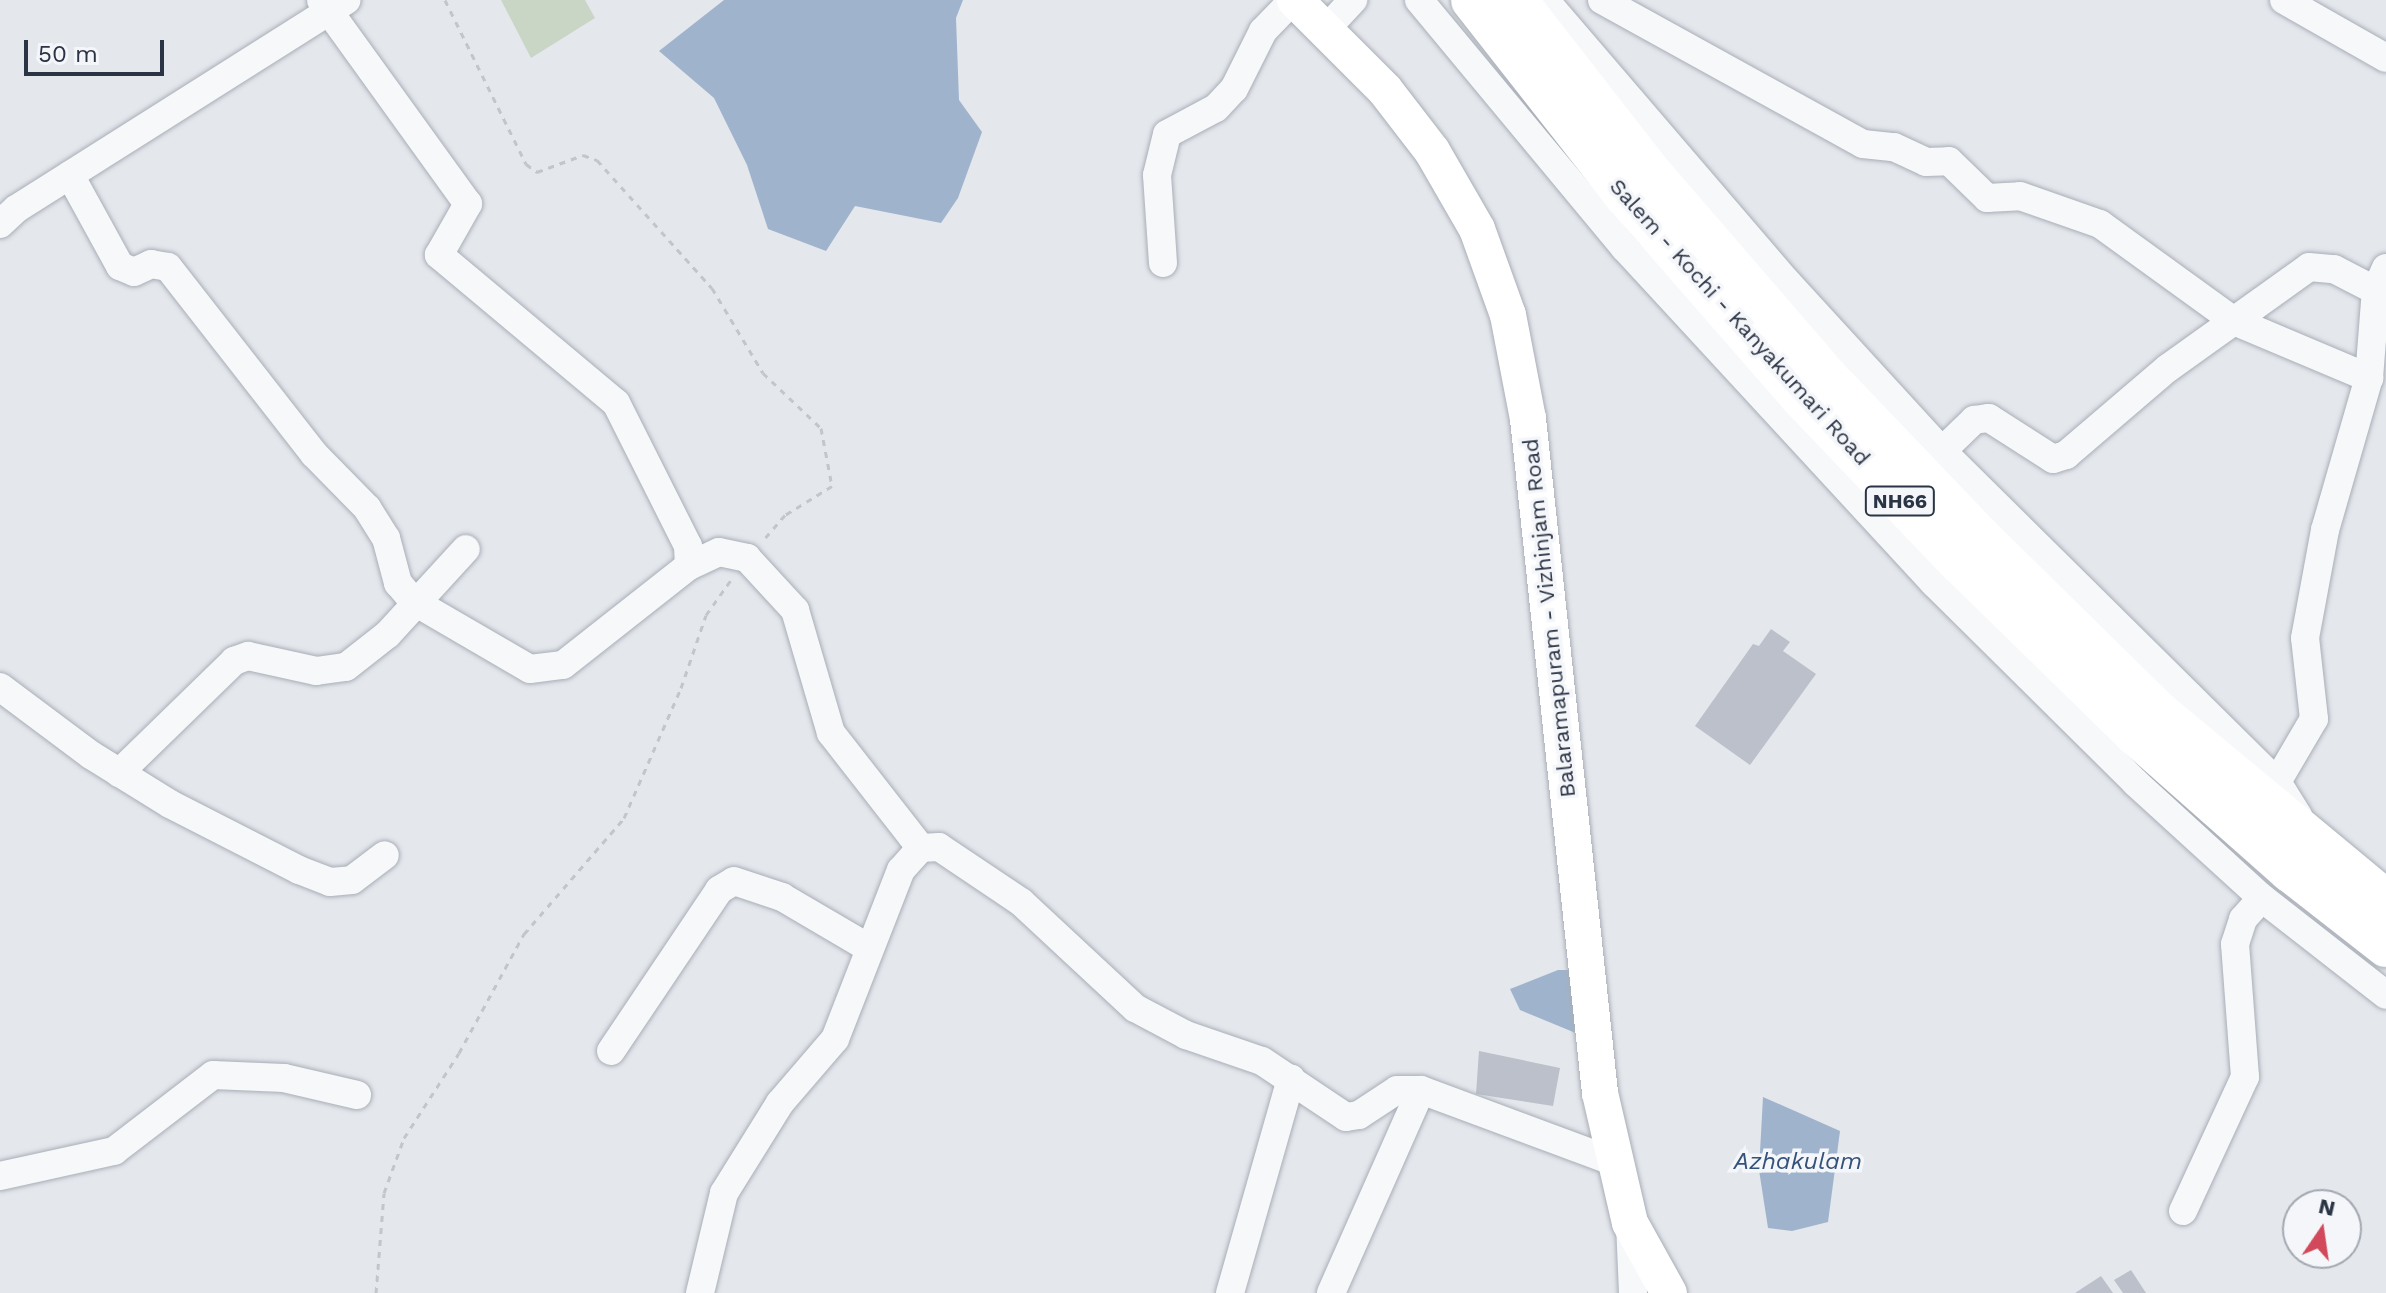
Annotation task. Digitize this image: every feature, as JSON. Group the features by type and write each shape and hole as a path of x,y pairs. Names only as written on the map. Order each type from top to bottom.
{"highway":[{"name":"Salem - Kochi - Kanyakumari Road","path":"1472,0 1625,195 1802,398 1958,561 2135,734 2290,871 2386,946"},
{"name":"Salem - Kochi - Kanyakumari Road","path":"1546,1 1650,172 1826,376 2157,711 2386,901"}],"main road":[{"name":"Balaramapuram - Vizhinjam Road","path":"1294,0 1385,90 1432,151 1477,229 1508,315 1528,419 1598,1077 1612,1161 1630,1223 1669,1293"}],"street":[{"path":"1163,263 1157,175 1167,134 1216,108 1234,89 1263,31 1294,0"},
{"path":"1326,29 1353,0"},
{"path":"1419,0 1625,248 1934,583 2136,783 2262,898 2386,995"},
{"path":"1602,0 1863,144 1894,147 1926,162 1949,161 1987,198 2020,196 2043,201 2100,224 2234,321 2369,378"},
{"path":"2284,0 2386,58"},
{"path":"1546,1 1787,282 1942,451 2277,782 2315,844"},
{"path":"0,224 332,3 468,204 439,255 616,403 645,470 681,529 689,566"},
{"path":"70,175 120,266 134,272 151,264 168,267 314,454 367,508 386,538 398,583 413,601 530,669 546,671 563,665 689,566 719,552 747,558 795,610 831,733 921,848"},
{"path":"1942,451 1974,420 1989,418 2053,459 2066,455 2234,321 2309,267 2334,269 2383,285 2369,378 2325,530 2305,638 2314,719 2277,782"},
{"path":"119,773 234,661 248,656 333,672 388,634 413,601 466,549"},
{"path":"0,687 119,773 170,804 330,882 352,880 385,855"},
{"path":"700,1293 724,1193 780,1103 835,1039 901,870 921,848 939,847 1021,902 1135,1008 1186,1035 1225,1044 1262,1061 1346,1117 1359,1115 1397,1090 1421,1090 1612,1161"},
{"path":"611,1051 719,890 734,881 782,897 869,948"},
{"path":"2183,1211 2245,1077 2235,944 2243,919 2262,898"},
{"path":"0,1176 114,1151 213,1075 284,1078 357,1095"},
{"path":"1230,1293 1291,1079"},
{"path":"1331,1293 1421,1090"},
{"path":"1630,1223 1633,1293"}],"green space":[{"path":"501,0 585,0 595,18 531,58"}],"water":[{"path":"724,0 963,0 956,18 959,100 982,132 958,198 941,223 855,206 826,251 768,229 747,165 714,98 659,51"},
{"path":"1558,970 1574,970 1578,1034 1520,1010 1510,989"},
{"name":"Azhakulam","path":"1763,1097 1840,1131 1828,1222 1792,1231 1768,1228 1759,1170"}],"building":[{"path":"1771,629 1790,642 1783,651 1816,674 1750,765 1695,726 1753,644 1759,646"},
{"path":"1479,1051 1560,1068 1553,1106 1476,1094"},
{"path":"2131,1270 2146,1293 2123,1293 2114,1280"},
{"path":"2101,1276 2113,1293 2075,1293"}]}
